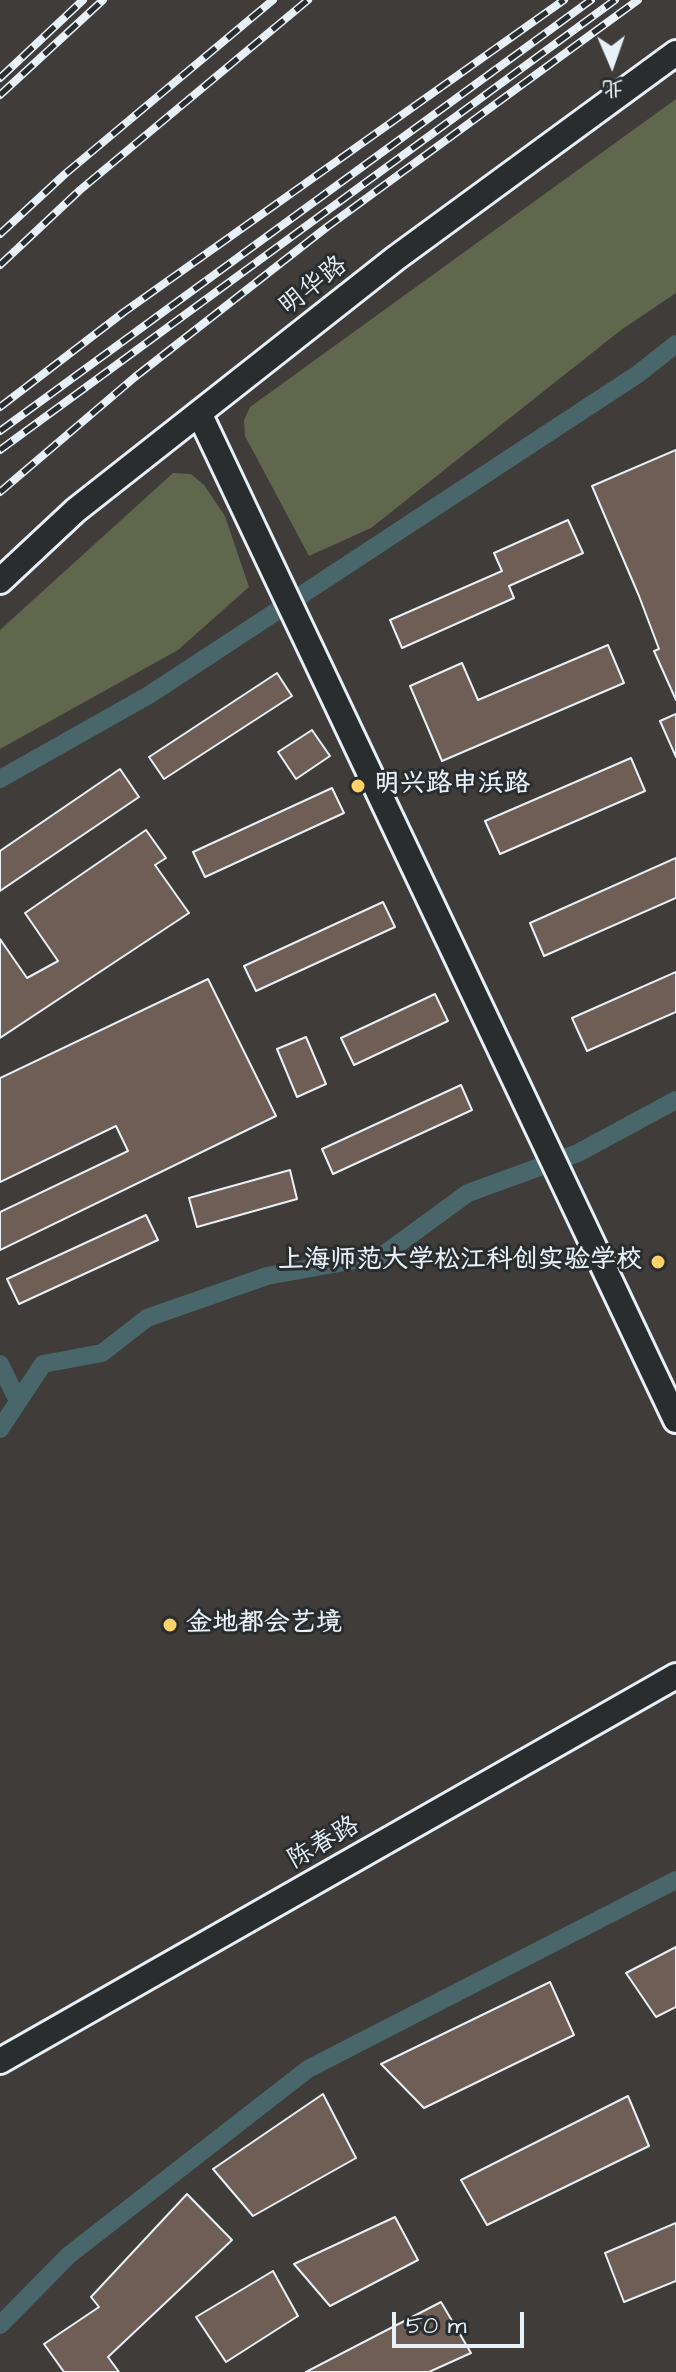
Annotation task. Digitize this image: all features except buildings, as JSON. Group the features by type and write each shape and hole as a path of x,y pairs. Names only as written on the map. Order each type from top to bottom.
{"street":[{"name":"明华路","path":"0,581 76,510 396,258 676,53"},
{"path":"199,413 676,1420"},
{"name":"陈春路","path":"0,2061 676,1676"}],"green space":[{"path":"676,99 676,293 621,330 371,528 309,556 245,436 244,420 250,407"},
{"path":"173,473 191,474 204,485 225,516 249,587 178,650 0,749 0,630"}],"waterway":[{"path":"0,779 149,695 638,374 676,344"},
{"path":"0,1429 43,1364 102,1353 147,1318 267,1276 383,1255 468,1193 578,1153 676,1100"},
{"path":"0,1364 18,1401"},
{"path":"0,2325 69,2255 308,2069 676,1880"}],"railway":[{"path":"0,78 83,0"},
{"path":"0,95 103,0"},
{"path":"0,234 65,174 273,0"},
{"path":"0,265 80,190 308,0"},
{"path":"0,407 124,312 564,0"},
{"path":"0,431 591,0"},
{"path":"0,450 615,0"},
{"path":"0,492 135,377 327,227 638,0"}],"place":[{"name":"明兴路申浜路","path":"358,786"},
{"name":"上海师范大学松江科创实验学校","path":"658,1262"},
{"name":"金地都会艺境","path":"170,1625"}]}
